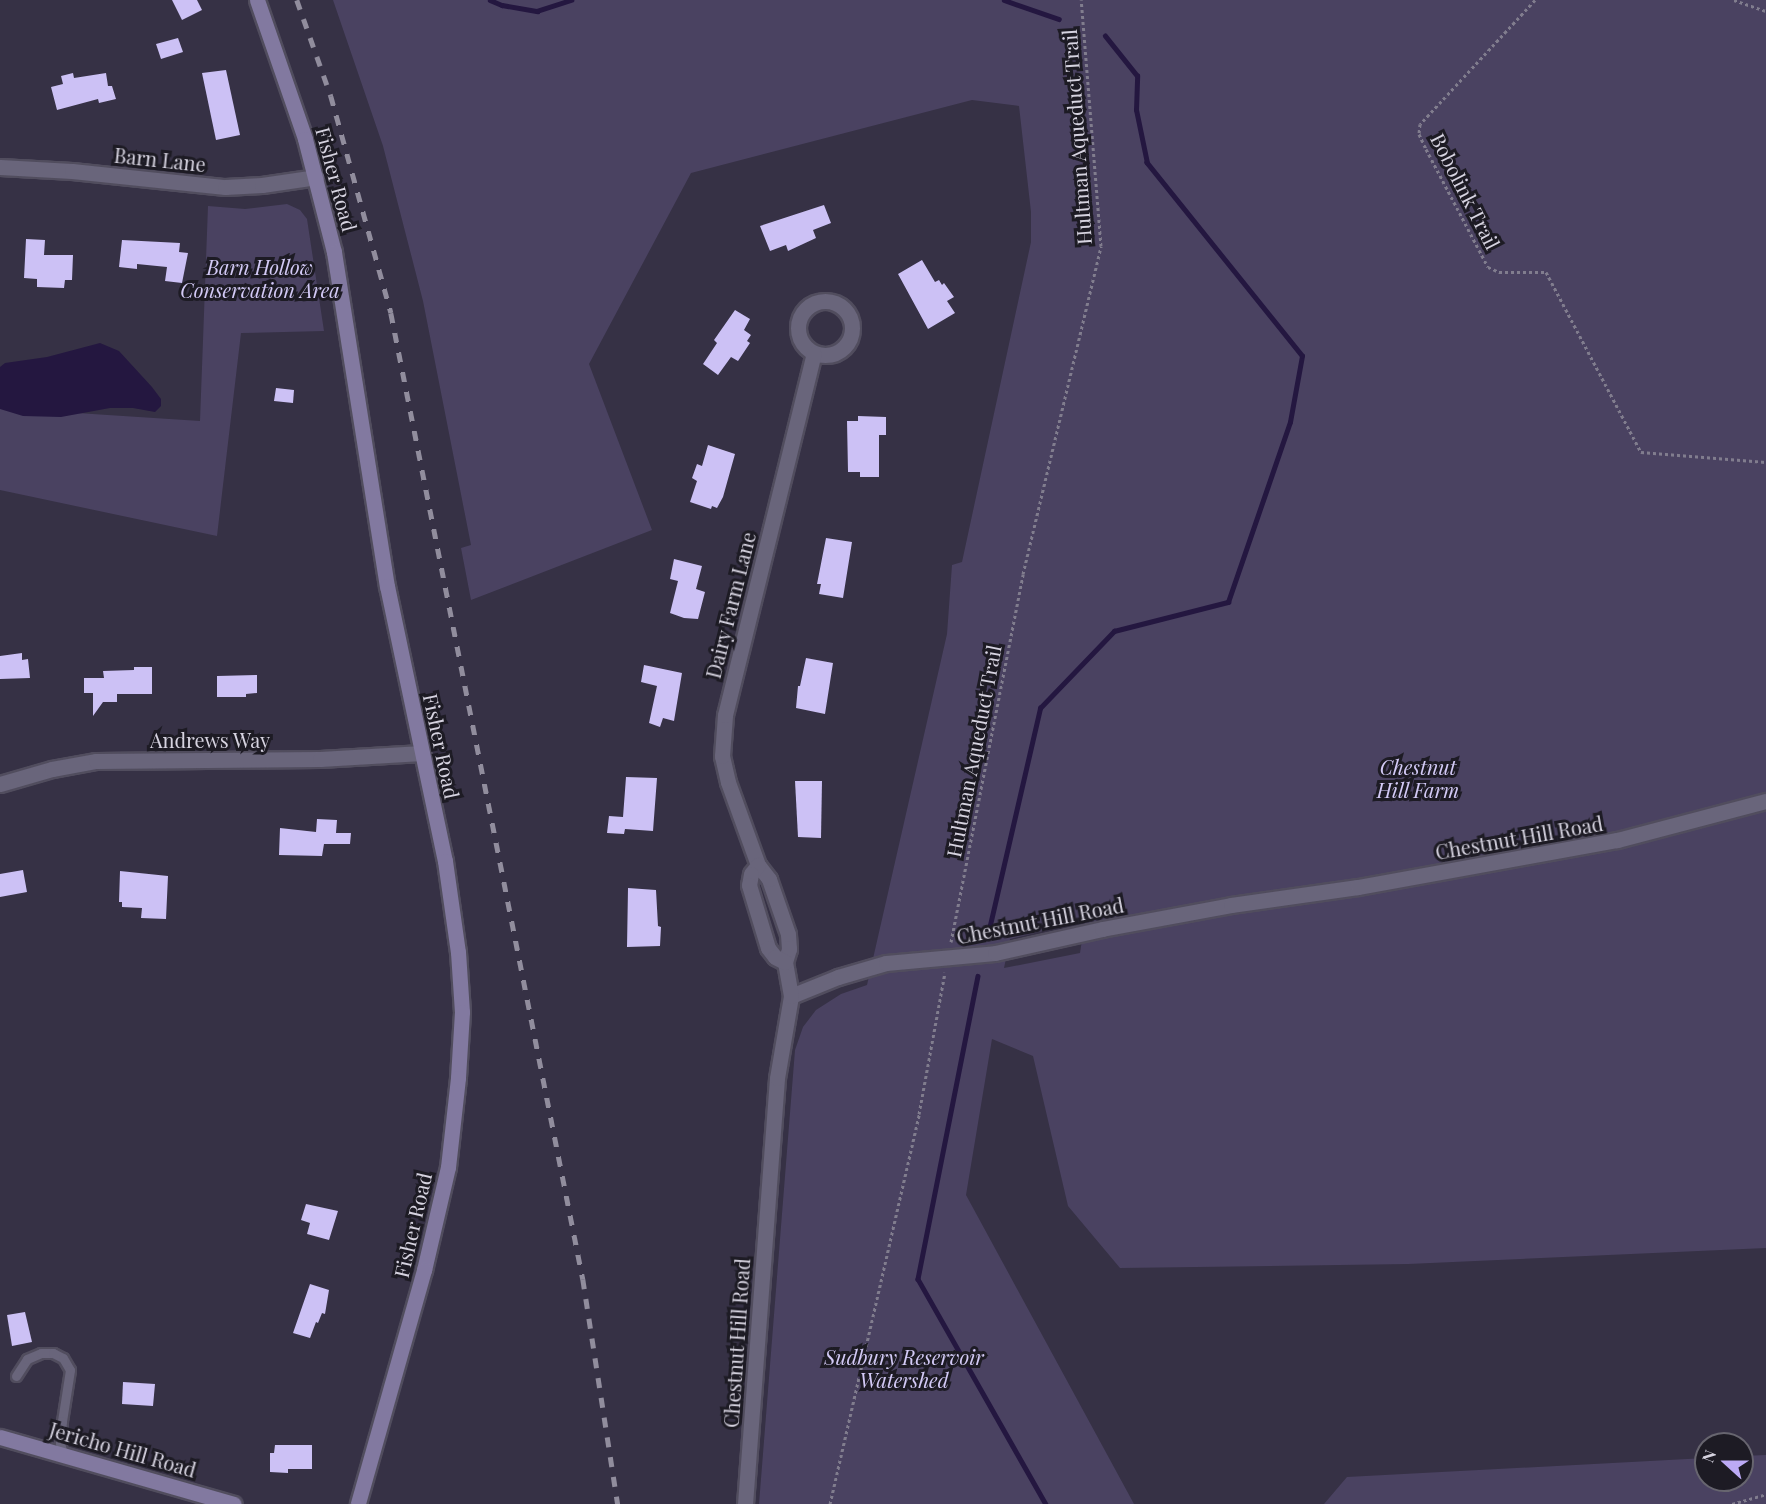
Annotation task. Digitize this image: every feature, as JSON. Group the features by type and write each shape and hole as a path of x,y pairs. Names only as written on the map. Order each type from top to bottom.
{"street":[{"name":"Fisher Road","path":"257,0 284,72 316,177 334,252 387,586 445,861 458,952 462,1012 458,1078 448,1167 432,1237 358,1504"},
{"name":"Barn Lane","path":"0,167 72,171 225,187 256,186 316,177"},
{"name":"Dairy Farm Lane","path":"791,996 785,962 789,949 788,934 769,879 758,865 728,782 722,756 725,715 814,354"},
{"name":"Andrews Way","path":"0,784 52,769 96,761 320,759 422,753"},
{"name":"Chestnut Hill Road","path":"745,1504 777,1078 791,996 838,977 886,963 995,953 1102,929 1231,905 1358,887 1617,840 1766,801"},
{"path":"758,865 749,885 768,948 775,957 785,962"},
{"name":"Jericho Hill Road","path":"0,1437 63,1454 200,1499 234,1504"}],"lane":[{"path":"16,1376 27,1359 41,1353 53,1353 63,1358 70,1370 60,1443 63,1454"}],"path":[{"name":"Hultman Aqueduct Trail","path":"830,1504 919,1113 1023,574 1101,246 1081,0"},
{"name":"Bobolink Trail","path":"1535,0 1420,124 1419,134 1426,149 1488,267 1499,272 1546,272 1641,452 1766,462"},
{"path":"1734,0 1766,11"},
{"path":"1732,1504 1766,1494"}],"green space":[{"name":"Chestnut Hill Farm","path":"333,0 1766,0 1766,1248 1408,1264 1120,1268 1068,1206 1033,1056 992,1039 966,1195 1134,1504 759,1504 795,1050 803,1027 816,1010 841,994 867,985 947,634 952,565 962,562 1031,242 1031,212 1019,106 972,100 691,173 589,364 652,530 471,600 461,548 471,545 423,301 383,146","holes":["1085,921 1080,953 1004,968 1010,939"]},
{"name":"Barn Hollow Conservation Area","path":"287,204 300,210 307,219 324,331 241,333 217,536 0,490 0,408 200,421 208,206 245,209"},
{"path":"1766,1455 1766,1504 1324,1504 1347,1477 1694,1459 1694,1492 1754,1492 1754,1456"}],"shaded area":[{"path":"100,343 119,351 152,387 161,399 161,406 155,412 133,408 110,408 61,417 23,416 0,409 0,367 5,363 47,357"}],"building":[{"path":"172,0 197,0 202,10 182,20"},
{"path":"178,38 183,52 161,59 156,44"},
{"path":"226,70 240,135 216,140 202,73"},
{"path":"73,73 74,78 106,73 108,86 112,86 116,99 99,103 98,99 57,110 51,87 63,84 61,76"},
{"path":"824,205 831,223 813,230 816,238 788,251 786,245 770,251 760,226"},
{"path":"26,239 45,240 44,255 73,255 72,280 65,280 64,288 37,287 37,279 24,278"},
{"path":"122,240 180,243 179,252 188,253 182,283 165,281 167,267 137,264 137,269 119,267"},
{"path":"922,260 935,282 939,280 942,285 944,283 954,297 947,301 955,313 928,329 898,274"},
{"path":"735,310 750,319 744,330 751,335 747,341 750,343 738,361 731,357 718,375 703,364 717,343 714,340"},
{"path":"276,388 294,390 293,403 274,401"},
{"path":"858,416 886,417 886,435 879,435 879,477 860,477 860,472 848,472 847,421 858,421"},
{"path":"708,445 735,454 723,497 717,508 712,506 711,509 690,502 697,481 692,478 697,464 702,466"},
{"path":"826,538 852,542 843,598 819,594 821,584 817,584"},
{"path":"674,559 702,566 696,589 705,592 698,619 684,618 670,613 678,581 670,579"},
{"path":"22,653 22,660 28,659 30,678 0,679 0,656"},
{"path":"806,658 833,663 825,714 796,708 798,686 800,686"},
{"path":"644,665 682,673 674,721 663,718 660,727 649,723 657,686 641,682"},
{"path":"134,667 152,667 152,694 117,694 117,702 103,702 93,716 93,693 84,693 84,678 104,678 103,671 134,670"},
{"path":"257,675 257,693 246,694 246,697 217,697 217,676"},
{"path":"626,777 657,778 653,831 625,829 624,834 607,833 609,816 623,817"},
{"path":"795,781 822,781 821,838 798,837"},
{"path":"317,819 337,820 336,833 351,833 350,844 324,844 322,856 279,855 280,828 316,832"},
{"path":"23,870 27,892 0,897 0,874"},
{"path":"120,871 168,876 166,919 141,918 142,908 122,907 122,902 119,902"},
{"path":"628,888 656,890 658,926 661,927 660,946 627,947"},
{"path":"306,1204 338,1211 329,1240 307,1234 310,1223 301,1220"},
{"path":"310,1284 329,1290 325,1314 322,1313 318,1323 316,1322 310,1338 293,1333"},
{"path":"25,1312 32,1342 12,1346 7,1315"},
{"path":"123,1382 155,1384 153,1406 122,1404"},
{"path":"275,1445 312,1445 312,1469 288,1469 288,1473 270,1472 270,1453 274,1453"}],"waterway":[{"path":"490,0 502,5 537,11 571,0"},
{"path":"1004,0 1059,19"},
{"path":"990,925 1040,708 1114,631 1228,602 1290,422 1302,356 1147,163 1136,110 1137,76 1105,36"},
{"path":"978,976 918,1279 1046,1504"}],"railway":[{"path":"297,0 331,96 391,313 583,1279 618,1504"}],"park label":[{"name":"Sudbury Reservoir Watershed","path":"904,1368"}]}
